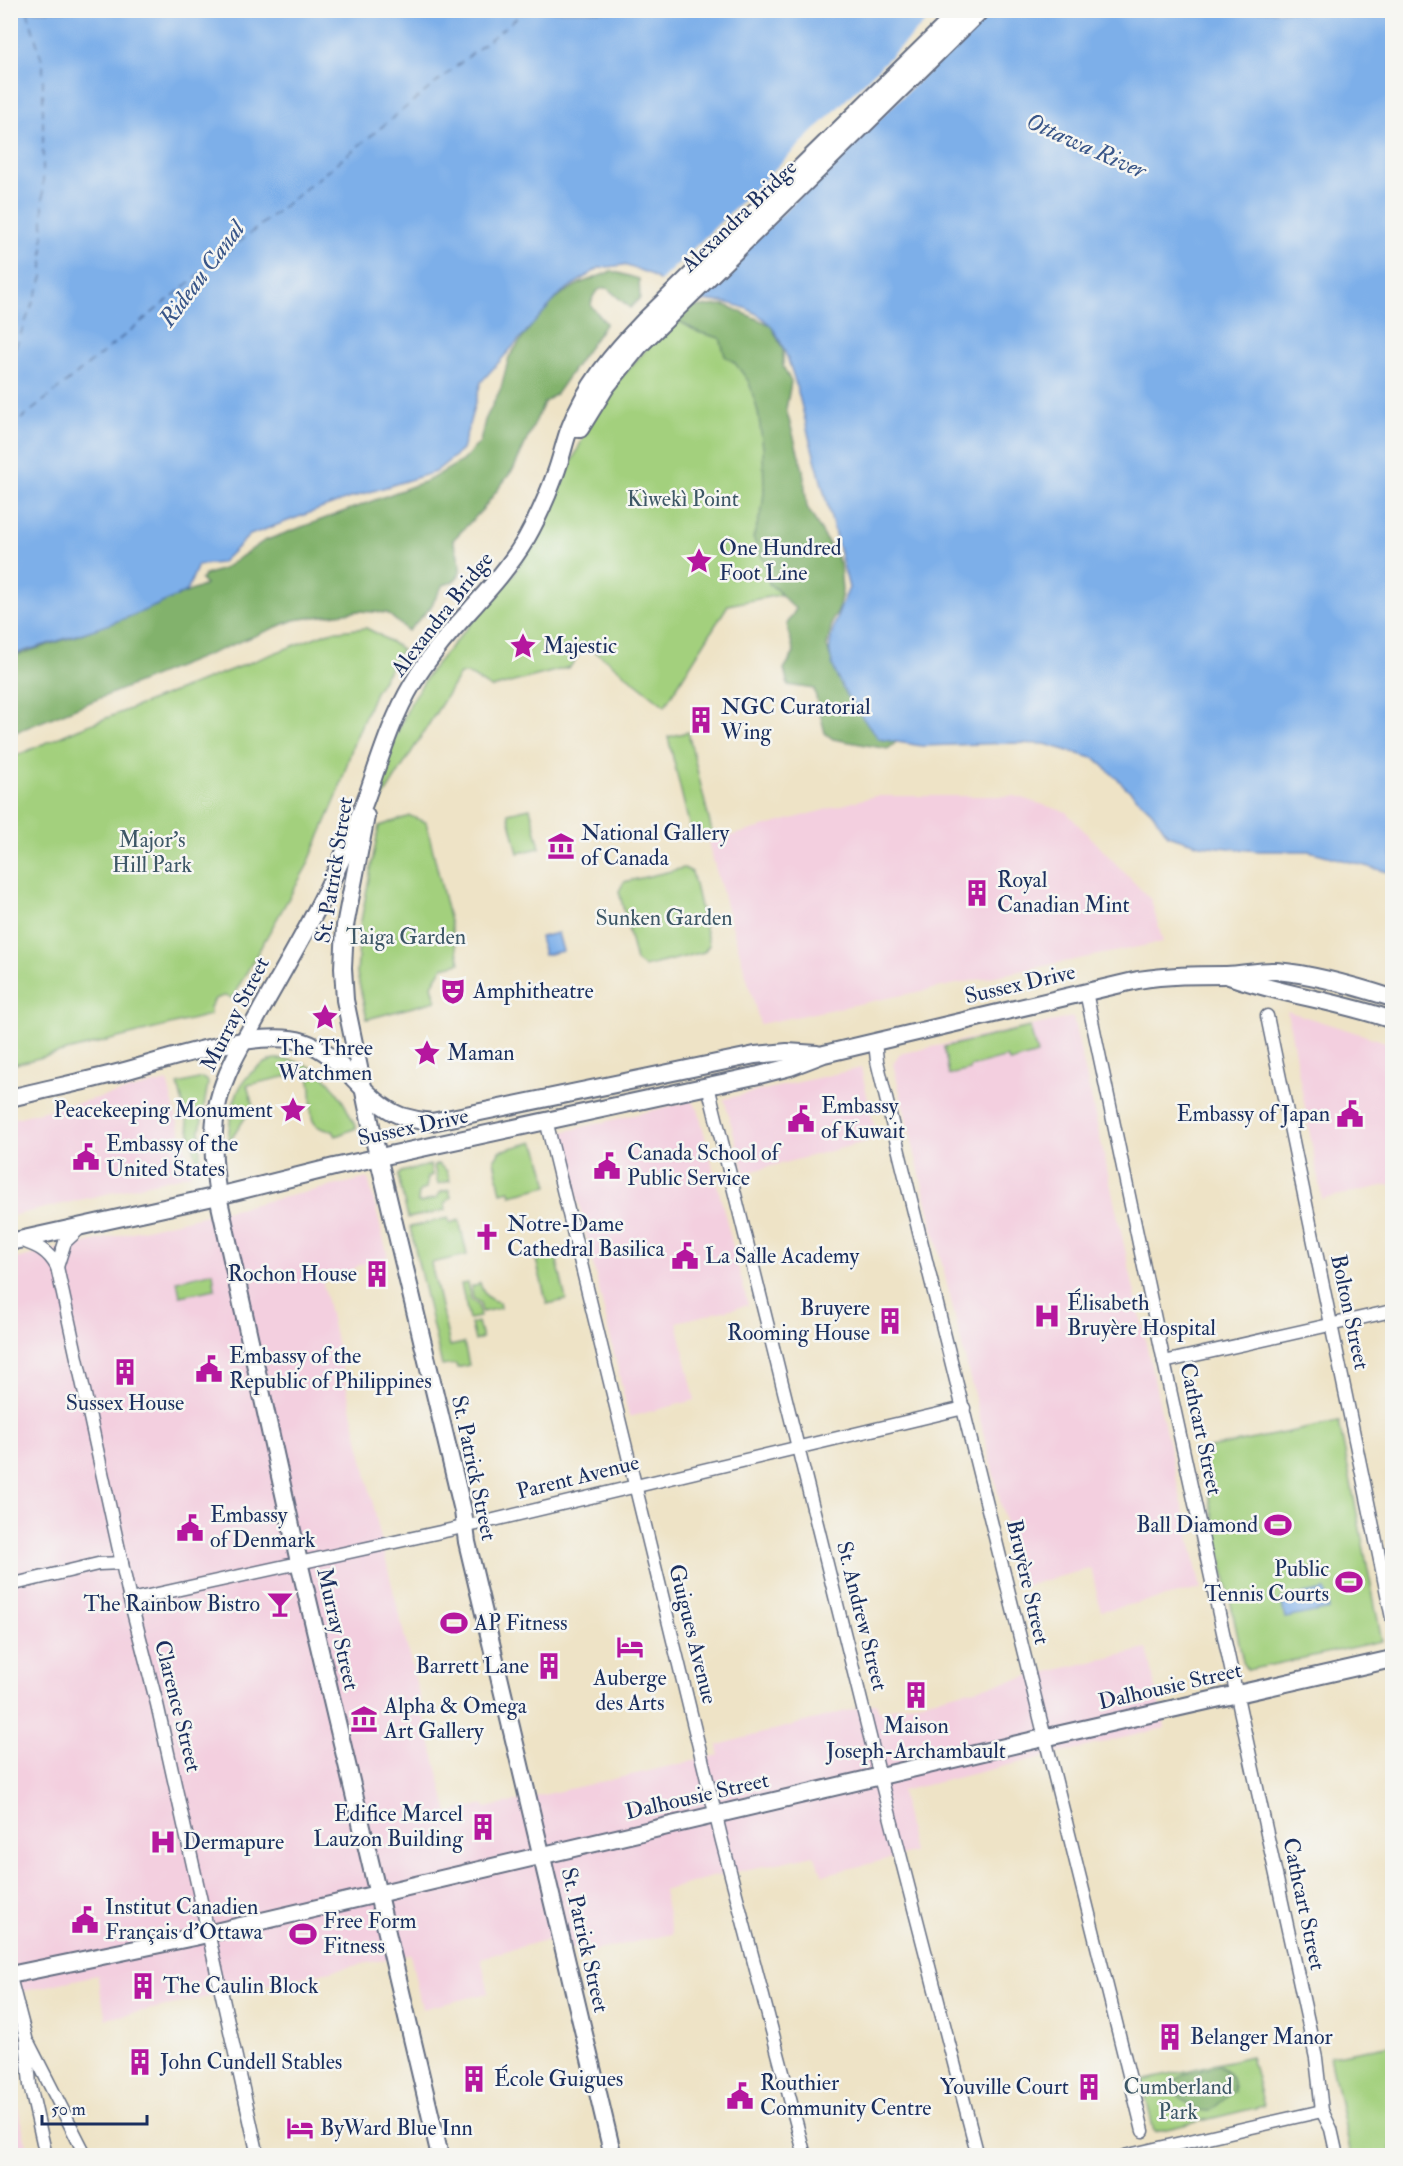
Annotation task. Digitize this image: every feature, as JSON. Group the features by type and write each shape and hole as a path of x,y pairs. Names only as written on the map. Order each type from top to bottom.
{"main road":[{"path":"648,327 961,10"},
{"name":"Alexandra Bridge","path":"371,785 386,738 413,683 436,652 495,585 518,553 538,517 556,474 597,399 624,364 648,327 920,71 981,10"},
{"name":"Murray Street","path":"371,785 333,875 242,1042 226,1077 215,1117 213,1152 218,1196 299,1562 440,2156"},
{"name":"St. Patrick Street","path":"371,785 345,926 343,968 347,1015 467,1542 613,2156"},
{"name":"Sussex Drive","path":"15,1241 546,1120 708,1086 790,1067 824,1054 1160,976 1228,975 1277,971 1392,998"},
{"name":"Sussex Drive","path":"1228,975 1264,988 1335,1003 1392,1020"},
{"name":"Sussex Drive","path":"10,1098 211,1047 275,1038 303,1042 329,1056 384,1106 402,1116 432,1122 755,1055 787,1052 824,1054"},
{"name":"Dalhousie Street","path":"10,1976 377,1895 1237,1693 1392,1659"}],"street":[{"name":"Cathcart Street","path":"1086,992 1316,2058 1322,2111 1331,2129 1337,2156"},
{"name":"Bolton Street","path":"1267,1016 1392,1618"},
{"name":"Bruyère Street","path":"875,1042 877,1061 900,1156 1143,2131"},
{"name":"St. Andrew Street","path":"708,1086 880,1777 978,2156"},
{"name":"Guigues Avenue","path":"546,1120 716,1816 805,2156"},
{"path":"57,1267 64,1242 81,1227"},
{"path":"15,1241 42,1248 57,1267"},
{"name":"Clarence Street","path":"57,1267 130,1600 155,1694 210,1933 258,2156"},
{"path":"1164,1362 1392,1311"},
{"name":"Parent Avenue","path":"130,1600 465,1526 964,1408"},
{"path":"10,1585 98,1564 122,1563"},
{"path":"10,1976 26,2038 30,2085 46,2156"},
{"path":"26,2038 86,2156"},
{"path":"1125,2156 1322,2111"}],"shaded area":[{"path":"875,796 1015,796 1066,812 1151,900 1163,942 760,1024 708,842"},
{"name":"Embassy of Japan","path":"1287,1011 1392,1044 1392,1184 1322,1199"},
{"name":"Élisabeth Bruyère Hospital","path":"1073,1017 1201,1589 1101,1611 1091,1568 1021,1587 893,1064 899,1054"},
{"name":"Embassy of Kuwait","path":"861,1068 877,1139 745,1173 724,1099"},
{"path":"167,1081 192,1174 11,1216 11,1119"},
{"path":"691,1101 698,1109 748,1305 677,1322 695,1400 629,1417 562,1132"},
{"path":"368,1178 388,1257 322,1279 386,1561 448,1813 484,1804 486,1808 719,1755 718,1745 876,1703 879,1711 1147,1649 1165,1728 901,1791 913,1853 823,1875 814,1855 712,1877 663,1891 672,1934 584,1953 545,1940 481,1958 489,1993 422,2009 410,1954 106,2019 97,1975 11,1994 10,1260"},
{"path":"11,2075 25,2139 30,2155 11,2155"}],"green space":[{"path":"612,271 639,279 640,298 630,308 607,288 600,289 596,293 591,306 606,323 556,394 544,403 514,468 483,509 453,540 460,561 460,573 457,578 443,585 430,608 408,631 387,613 359,611 294,620 11,734 11,657 76,636 206,585 201,580 205,575 223,569 264,541 429,480 462,461 480,442 485,420 501,388 509,357 539,315 563,293"},
{"path":"725,305 771,325 783,350 783,366 791,382 786,409 803,470 807,507 840,563 842,591 827,646 830,657 876,725 893,737 895,743 888,749 833,739 825,733 814,689 788,685 784,669 794,653 787,624 796,609 769,584 765,563 753,538 762,509 764,492 763,448 758,412 749,382 735,363 725,356 720,338 698,332 677,320 689,307"},
{"name":"Kìwekì Point","path":"674,318 698,332 734,342 766,360 819,587 728,605 665,706 589,648 583,649 570,667 491,688 468,674 460,674 376,809 389,751 410,704 431,670 515,572 536,537 584,436 608,392"},
{"name":"Major's Hill Park","path":"366,628 402,649 375,692 353,745 337,796 307,866 232,998 224,996 215,999 210,1007 210,1015 11,1065 11,758 78,729 329,632"},
{"path":"688,732 712,832 692,837 668,737"},
{"path":"530,808 540,848 518,853 508,813"},
{"name":"Taiga Garden","path":"410,816 426,822 460,963 443,967 432,985 436,1001 367,1019 357,974 360,926 379,826"},
{"name":"Sunken Garden","path":"684,868 692,872 709,945 704,952 644,967 636,961 619,891 624,882"},
{"path":"1030,1027 1037,1054 1010,1062 1007,1057 949,1075 944,1047"},
{"path":"275,1059 305,1064 327,1079 343,1101 356,1128 336,1136 333,1131 324,1129 314,1122 311,1112 311,1086 307,1072 247,1085 253,1106 228,1144 233,1104 238,1092 251,1072"},
{"path":"202,1078 208,1083 200,1130 200,1157 197,1161 178,1084"},
{"path":"533,1142 538,1149 548,1186 511,1195 510,1191 501,1193 494,1160 500,1151"},
{"path":"438,1164 447,1171 450,1181 438,1184 434,1166"},
{"path":"430,1165 432,1175 428,1177 426,1188 419,1192 418,1202 436,1198 441,1192 449,1190 451,1197 445,1204 446,1210 408,1218 398,1176 401,1172"},
{"path":"448,1218 450,1223 459,1220 467,1255 431,1263 450,1346 464,1343 469,1365 457,1368 456,1364 442,1366 410,1227"},
{"path":"556,1256 566,1300 547,1304 536,1260"},
{"path":"213,1272 215,1289 180,1296 177,1281"},
{"path":"467,1283 471,1300 478,1305 480,1317 469,1319 461,1284"},
{"path":"480,1283 486,1296 499,1302 500,1308 482,1312 480,1303 473,1298 471,1286"},
{"path":"478,1322 482,1338 475,1341 471,1324"},
{"path":"1339,1422 1382,1641 1248,1670 1243,1662 1199,1450"},
{"path":"1392,2045 1392,2155 1351,2155 1330,2056"},
{"name":"Cumberland Park","path":"1251,2056 1264,2106 1154,2132 1142,2081"},
{"path":"1219,2066 1231,2076 1234,2091 1210,2111 1192,2107 1171,2084 1184,2074"}],"water":[{"path":"11,11 1392,11 1392,873 1309,851 1258,851 1200,845 1168,835 1152,812 1096,759 1045,744 922,746 879,739 849,699 833,666 830,654 831,639 849,588 794,378 777,335 763,318 754,312 724,302 694,303 648,273 624,265 599,268 562,292 481,382 462,450 435,472 350,498 250,535 221,563 198,565 187,591 123,619 11,655"},
{"path":"558,933 563,951 544,955 540,937"},
{"path":"1325,1590 1329,1609 1285,1618 1281,1599"}],"pier":[{"path":"937,11 990,11 690,304 658,283"}],"ferry route":[{"path":"10,361 43,277 43,64 27,10"},
{"path":"10,428 526,10"}],"place":[{"name":"One Hundred Foot Line","path":"699,561"},
{"name":"Majestic","path":"523,646"},
{"name":"NGC Curatorial Wing","path":"701,720"},
{"name":"National Gallery of Canada","path":"561,846"},
{"name":"Royal Canadian Mint","path":"977,893"},
{"name":"Amphitheatre","path":"453,991"},
{"name":"The Three Watchmen","path":"325,1017"},
{"name":"Maman","path":"427,1053"},
{"name":"Peacekeeping Monument","path":"293,1110"},
{"name":"Embassy of Japan","path":"1350,1114"},
{"name":"Embassy of Kuwait","path":"801,1119"},
{"name":"Embassy of the United States","path":"86,1157"},
{"name":"Canada School of Public Service","path":"607,1166"},
{"name":"Notre-Dame Cathedral Basilica","path":"487,1237"},
{"name":"La Salle Academy","path":"685,1256"},
{"name":"Rochon House","path":"377,1274"},
{"name":"Élisabeth Bruyère Hospital","path":"1047,1316"},
{"name":"Bruyere Rooming House","path":"890,1321"},
{"name":"Embassy of the Republic of Philippines","path":"209,1369"},
{"name":"Sussex House","path":"125,1372"},
{"name":"Ball Diamond","path":"1278,1525"},
{"name":"Embassy of Denmark","path":"190,1528"},
{"name":"Public Tennis Courts","path":"1349,1582"},
{"name":"The Rainbow Bistro","path":"280,1604"},
{"name":"AP Fitness","path":"454,1623"},
{"name":"Auberge des Arts","path":"630,1647"},
{"name":"Barrett Lane","path":"549,1666"},
{"name":"Maison Joseph-Archambault","path":"916,1695"},
{"name":"Alpha & Omega Art Gallery","path":"364,1719"},
{"name":"Edifice Marcel Lauzon Building","path":"483,1827"},
{"name":"Dermapure","path":"163,1842"},
{"name":"Institut Canadien Français d'Ottawa","path":"85,1920"},
{"name":"Free Form Fitness","path":"303,1934"},
{"name":"The Caulin Block","path":"143,1986"},
{"name":"Belanger Manor","path":"1170,2037"},
{"name":"John Cundell Stables","path":"140,2062"},
{"name":"École Guigues","path":"474,2079"},
{"name":"Youville Court","path":"1089,2087"},
{"name":"Routhier Community Centre","path":"740,2096"},
{"name":"ByWard Blue Inn","path":"300,2128"}],"water label":[{"name":"Ottawa River","path":"1086,146"},
{"name":"Rideau Canal","path":"202,274"}]}
